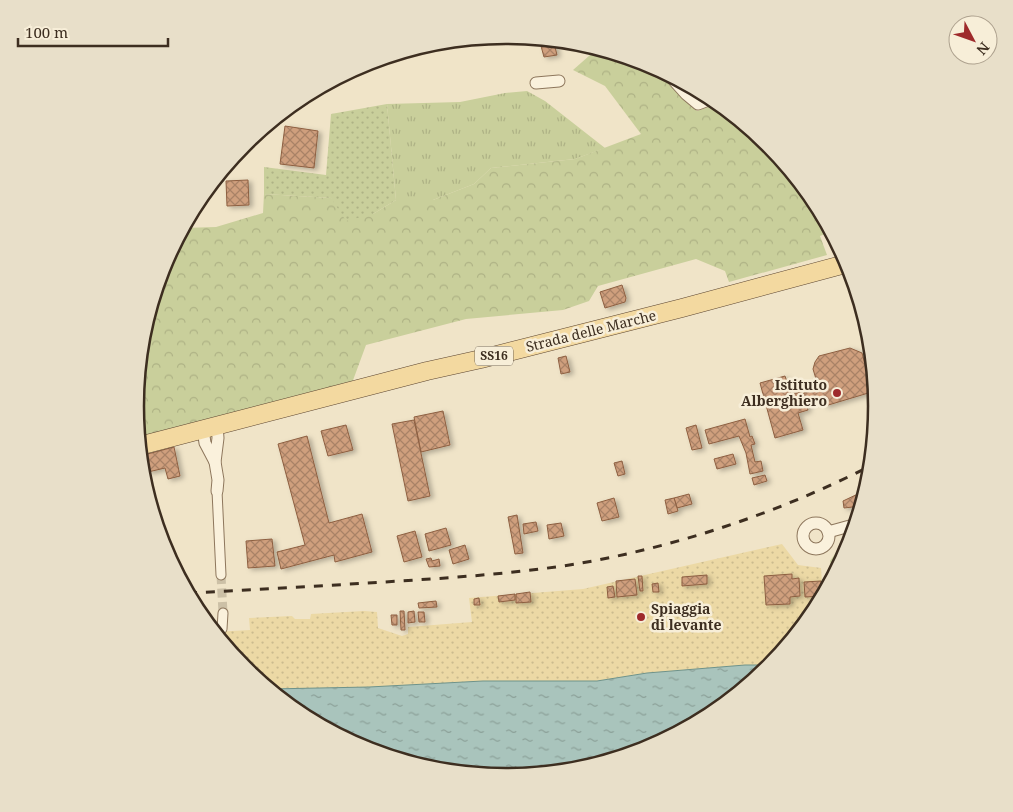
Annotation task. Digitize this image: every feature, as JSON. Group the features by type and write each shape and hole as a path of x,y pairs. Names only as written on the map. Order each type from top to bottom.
{"main road":[{"name":"Strada delle Marche","path":"146,444 682,308 840,265"}],"street":[{"path":"536,83 559,81"},
{"path":"681,88 698,104 703,102"},
{"path":"210,427 218,438 215,462 218,480 221,576"},
{"path":"828,532 848,526"},
{"path":"222,629 223,612"}],"green space":[{"path":"591,54 600,56 645,71 671,83 697,111 710,106 763,150 794,185 825,234 820,236 827,255 729,282 725,271 696,259 598,286 589,301 563,310 466,319 366,345 352,383 146,437 145,382 151,335 163,290 192,228 216,227 263,213 264,194 331,198 373,214 396,200 433,200 474,184 491,168 575,159 641,134 605,86 573,70"},
{"path":"671,83 701,101 693,107"},
{"path":"527,91 545,101 605,148 575,159 491,168 474,184 433,200 396,200 387,104 460,102 505,93"},
{"path":"387,104 396,200 373,214 346,221 331,198 264,194 264,167 326,175 331,114"},
{"path":"840,547 831,566 830,561"}],"sand":[{"name":"Spiaggia di levante","path":"782,544 798,565 821,568 822,583 794,627 760,665 647,673 597,681 483,681 369,687 281,689 250,662 223,632 250,630 249,618 292,616 295,619 310,619 311,614 364,611 377,612 378,628 402,636 408,634 408,627 472,622 469,598 583,589"}],"water":[{"path":"760,665 708,707 688,720 645,741 600,756 554,765 530,767 506,768 459,765 413,756 390,749 368,741 325,720 281,689 369,687 483,681 597,681 647,673"}],"building":[{"path":"541,46 555,47 557,55 544,57"},
{"path":"285,126 318,131 314,168 280,164"},
{"path":"248,180 249,205 227,206 226,181"},
{"path":"622,285 626,298 625,302 605,308 600,292"},
{"name":"Istituto Alberghiero","path":"850,348 862,353 867,372 868,393 825,406 823,399 806,404 808,410 798,413 803,430 775,438 760,383 785,376 791,394 801,392 801,394 819,389 813,369 819,356"},
{"path":"566,356 570,372 561,374 558,358"},
{"path":"443,411 450,445 421,452 414,417"},
{"path":"745,419 750,437 752,436 755,444 751,445 755,462 761,461 763,471 750,474 746,453 739,436 709,444 705,430"},
{"path":"414,420 430,496 408,501 392,424"},
{"path":"346,425 353,450 328,456 321,431"},
{"path":"696,425 702,448 692,450 686,428"},
{"path":"307,436 329,523 362,514 372,552 335,562 334,555 281,569 277,552 305,545 278,444"},
{"path":"174,447 180,476 168,479 165,468 150,472 147,454"},
{"path":"733,454 736,464 717,469 714,459"},
{"path":"622,461 625,474 618,476 614,463"},
{"path":"765,475 767,481 754,485 752,478"},
{"path":"689,494 692,504 677,508 674,498"},
{"path":"858,494 854,507 844,508 843,501"},
{"path":"614,498 619,517 602,521 597,503"},
{"path":"674,498 678,511 668,514 665,500"},
{"path":"517,515 523,553 515,554 508,517"},
{"path":"536,522 538,531 524,534 523,524"},
{"path":"561,523 564,536 549,539 547,525"},
{"path":"446,528 451,545 429,551 425,534"},
{"path":"415,531 422,557 404,562 397,536"},
{"path":"272,539 275,566 248,568 246,541"},
{"path":"465,545 469,559 453,564 449,550"},
{"path":"431,558 432,561 439,559 440,566 429,567 426,559"},
{"path":"792,574 792,579 799,578 800,596 790,597 790,604 766,605 764,576"},
{"path":"707,575 707,584 682,586 682,577"},
{"path":"638,576 642,576 643,591 640,591"},
{"path":"635,579 637,595 617,597 616,581"},
{"path":"821,581 821,585 814,596 805,597 804,582"},
{"path":"658,583 659,592 653,592 652,584"},
{"path":"613,586 615,597 608,598 607,587"},
{"path":"530,592 531,602 516,603 516,594"},
{"path":"515,594 515,600 499,602 498,596"},
{"path":"479,598 480,605 474,605 474,599"},
{"path":"436,601 437,607 419,608 418,603"},
{"path":"400,611 404,611 405,630 401,630"},
{"path":"414,611 415,622 408,623 408,612"},
{"path":"418,612 424,612 425,622 419,622"},
{"path":"391,615 397,615 397,625 392,625"}],"tunnel":[{"path":"221,575 223,613"}],"railway":[{"path":"196,593 456,577 576,564 614,557 690,538 727,526 801,498 863,469"}],"place":[{"name":"Istituto Alberghiero","path":"837,393"},
{"name":"Spiaggia di levante","path":"641,617"}]}
